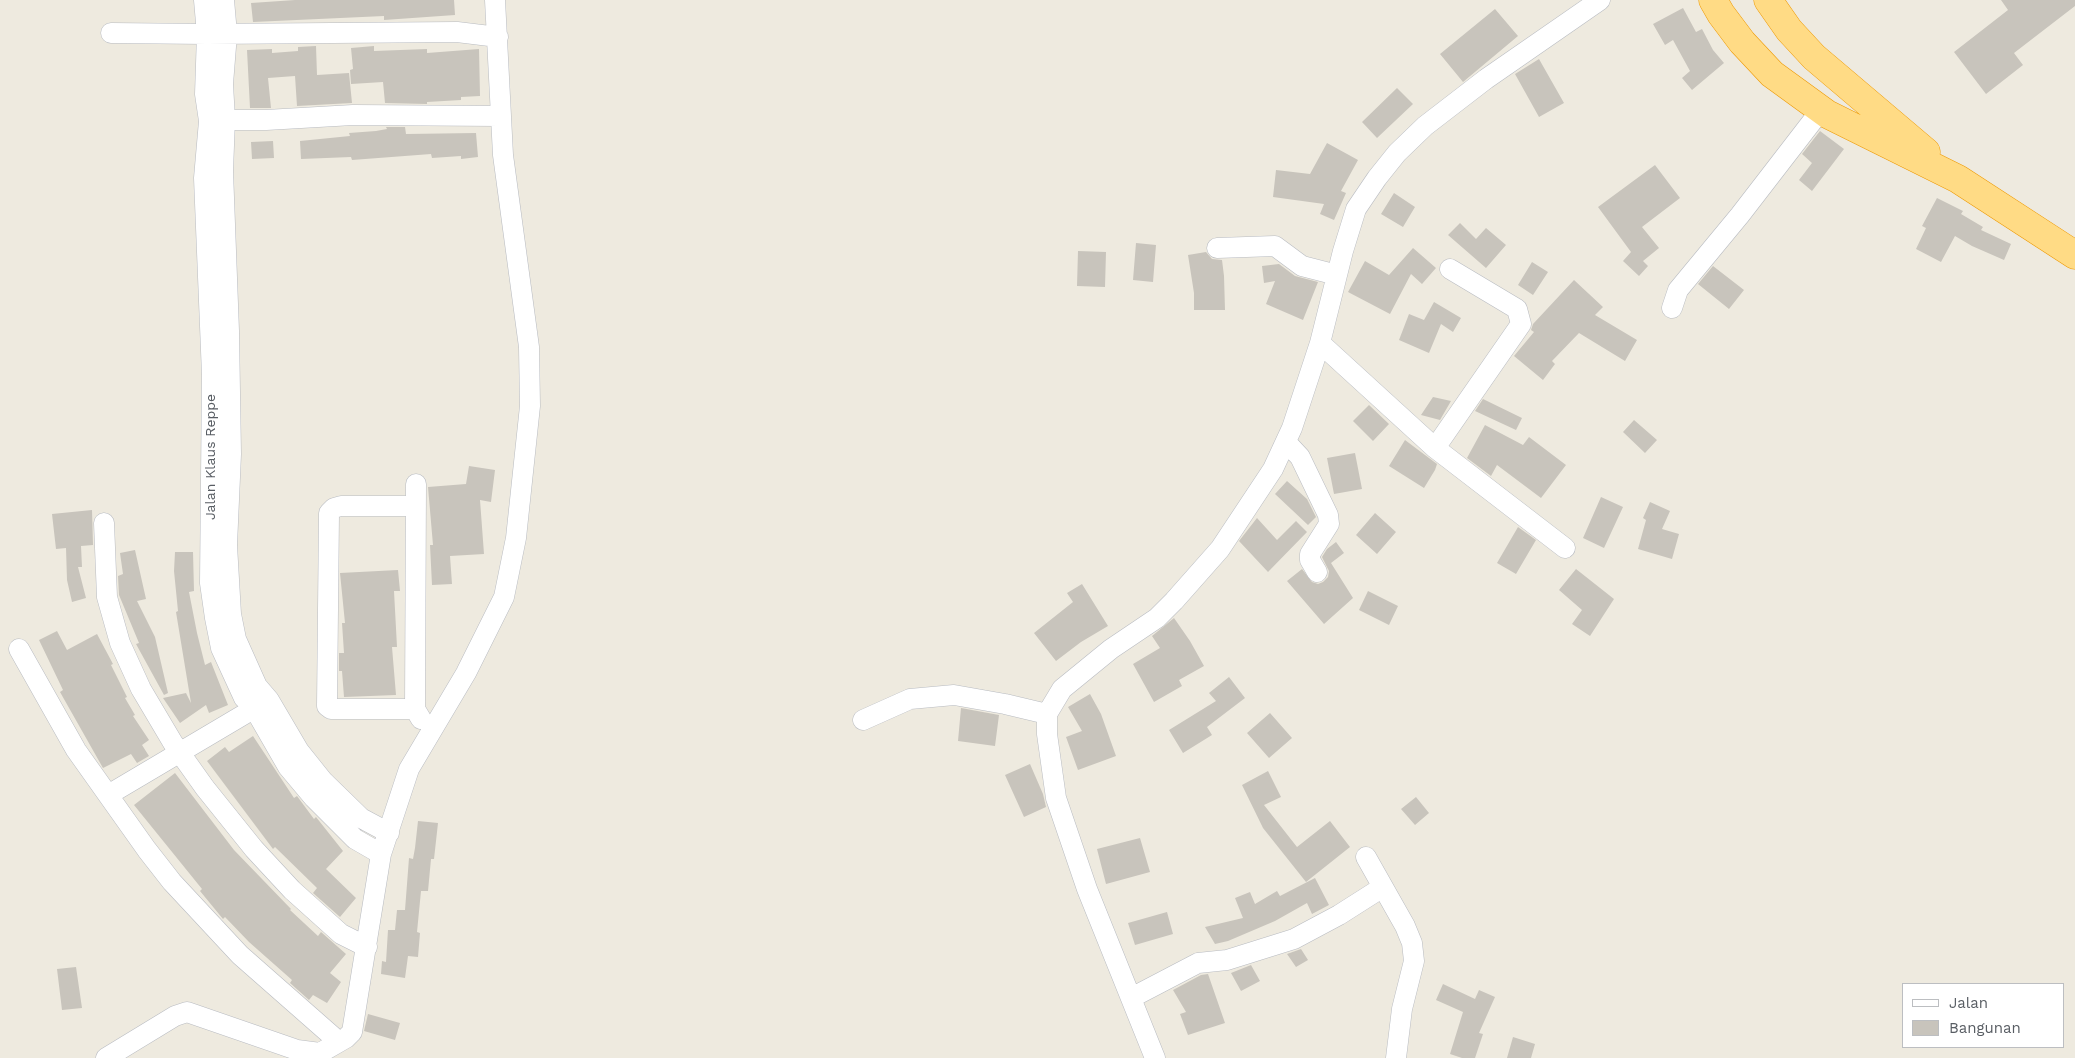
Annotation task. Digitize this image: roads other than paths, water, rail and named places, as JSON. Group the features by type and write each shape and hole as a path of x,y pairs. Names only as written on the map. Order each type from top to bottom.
{"highway":[{"path":"1713,0 1720,14 1742,42 1772,74 1822,110 1958,179 2075,256"},
{"path":"1768,0 1789,30 1814,57 1958,179"}],"street":[{"name":"Jalan Klaus Reppe","path":"204,0 207,34 205,94 217,120"},
{"name":"Jalan Klaus Reppe","path":"224,0 227,34 217,120 223,171 229,331 231,454 228,545 231,614 236,639 257,686 261,704 288,767 314,798 355,839 382,854"},
{"path":"106,1058 175,1016 187,1012 297,1050 320,1053 352,1032 382,854 409,769 466,673 504,597 516,538 530,406 529,347 500,116 496,0"},
{"path":"1155,1058 1087,889 1056,798 1047,734 1048,714 1062,689 1111,649 1157,618 1174,601 1220,549 1272,469 1292,428 1320,342 1356,209 1377,178 1397,153 1425,126 1600,0"},
{"path":"112,33 457,32 498,37"},
{"path":"1672,308 1678,290 1740,215 1822,110"},
{"path":"217,120 266,120 353,115 500,116"},
{"path":"1217,248 1275,246 1302,266 1337,275"},
{"path":"1435,448 1521,324 1517,309 1450,268"},
{"path":"1320,342 1435,448 1565,548"},
{"path":"1286,442 1300,457 1328,515 1329,524 1310,554 1310,560 1317,572"},
{"path":"416,484 415,709 430,734"},
{"path":"415,709 331,709 327,706 329,513 334,508 340,506 416,506"},
{"path":"104,523 108,597 120,643 141,689 181,754 254,849 292,890 342,934 367,947"},
{"path":"19,649 76,750 172,882 240,955 339,1042"},
{"path":"863,720 910,699 954,695 1048,714"},
{"name":"Jalan Klaus Reppe","path":"261,704 323,781 361,818 389,833"},
{"path":"108,795 181,754 261,704"},
{"path":"1366,857 1405,926 1412,944 1414,961 1402,1009 1396,1058"},
{"path":"1130,998 1198,963 1227,960 1294,939 1339,915 1383,887"}]}
